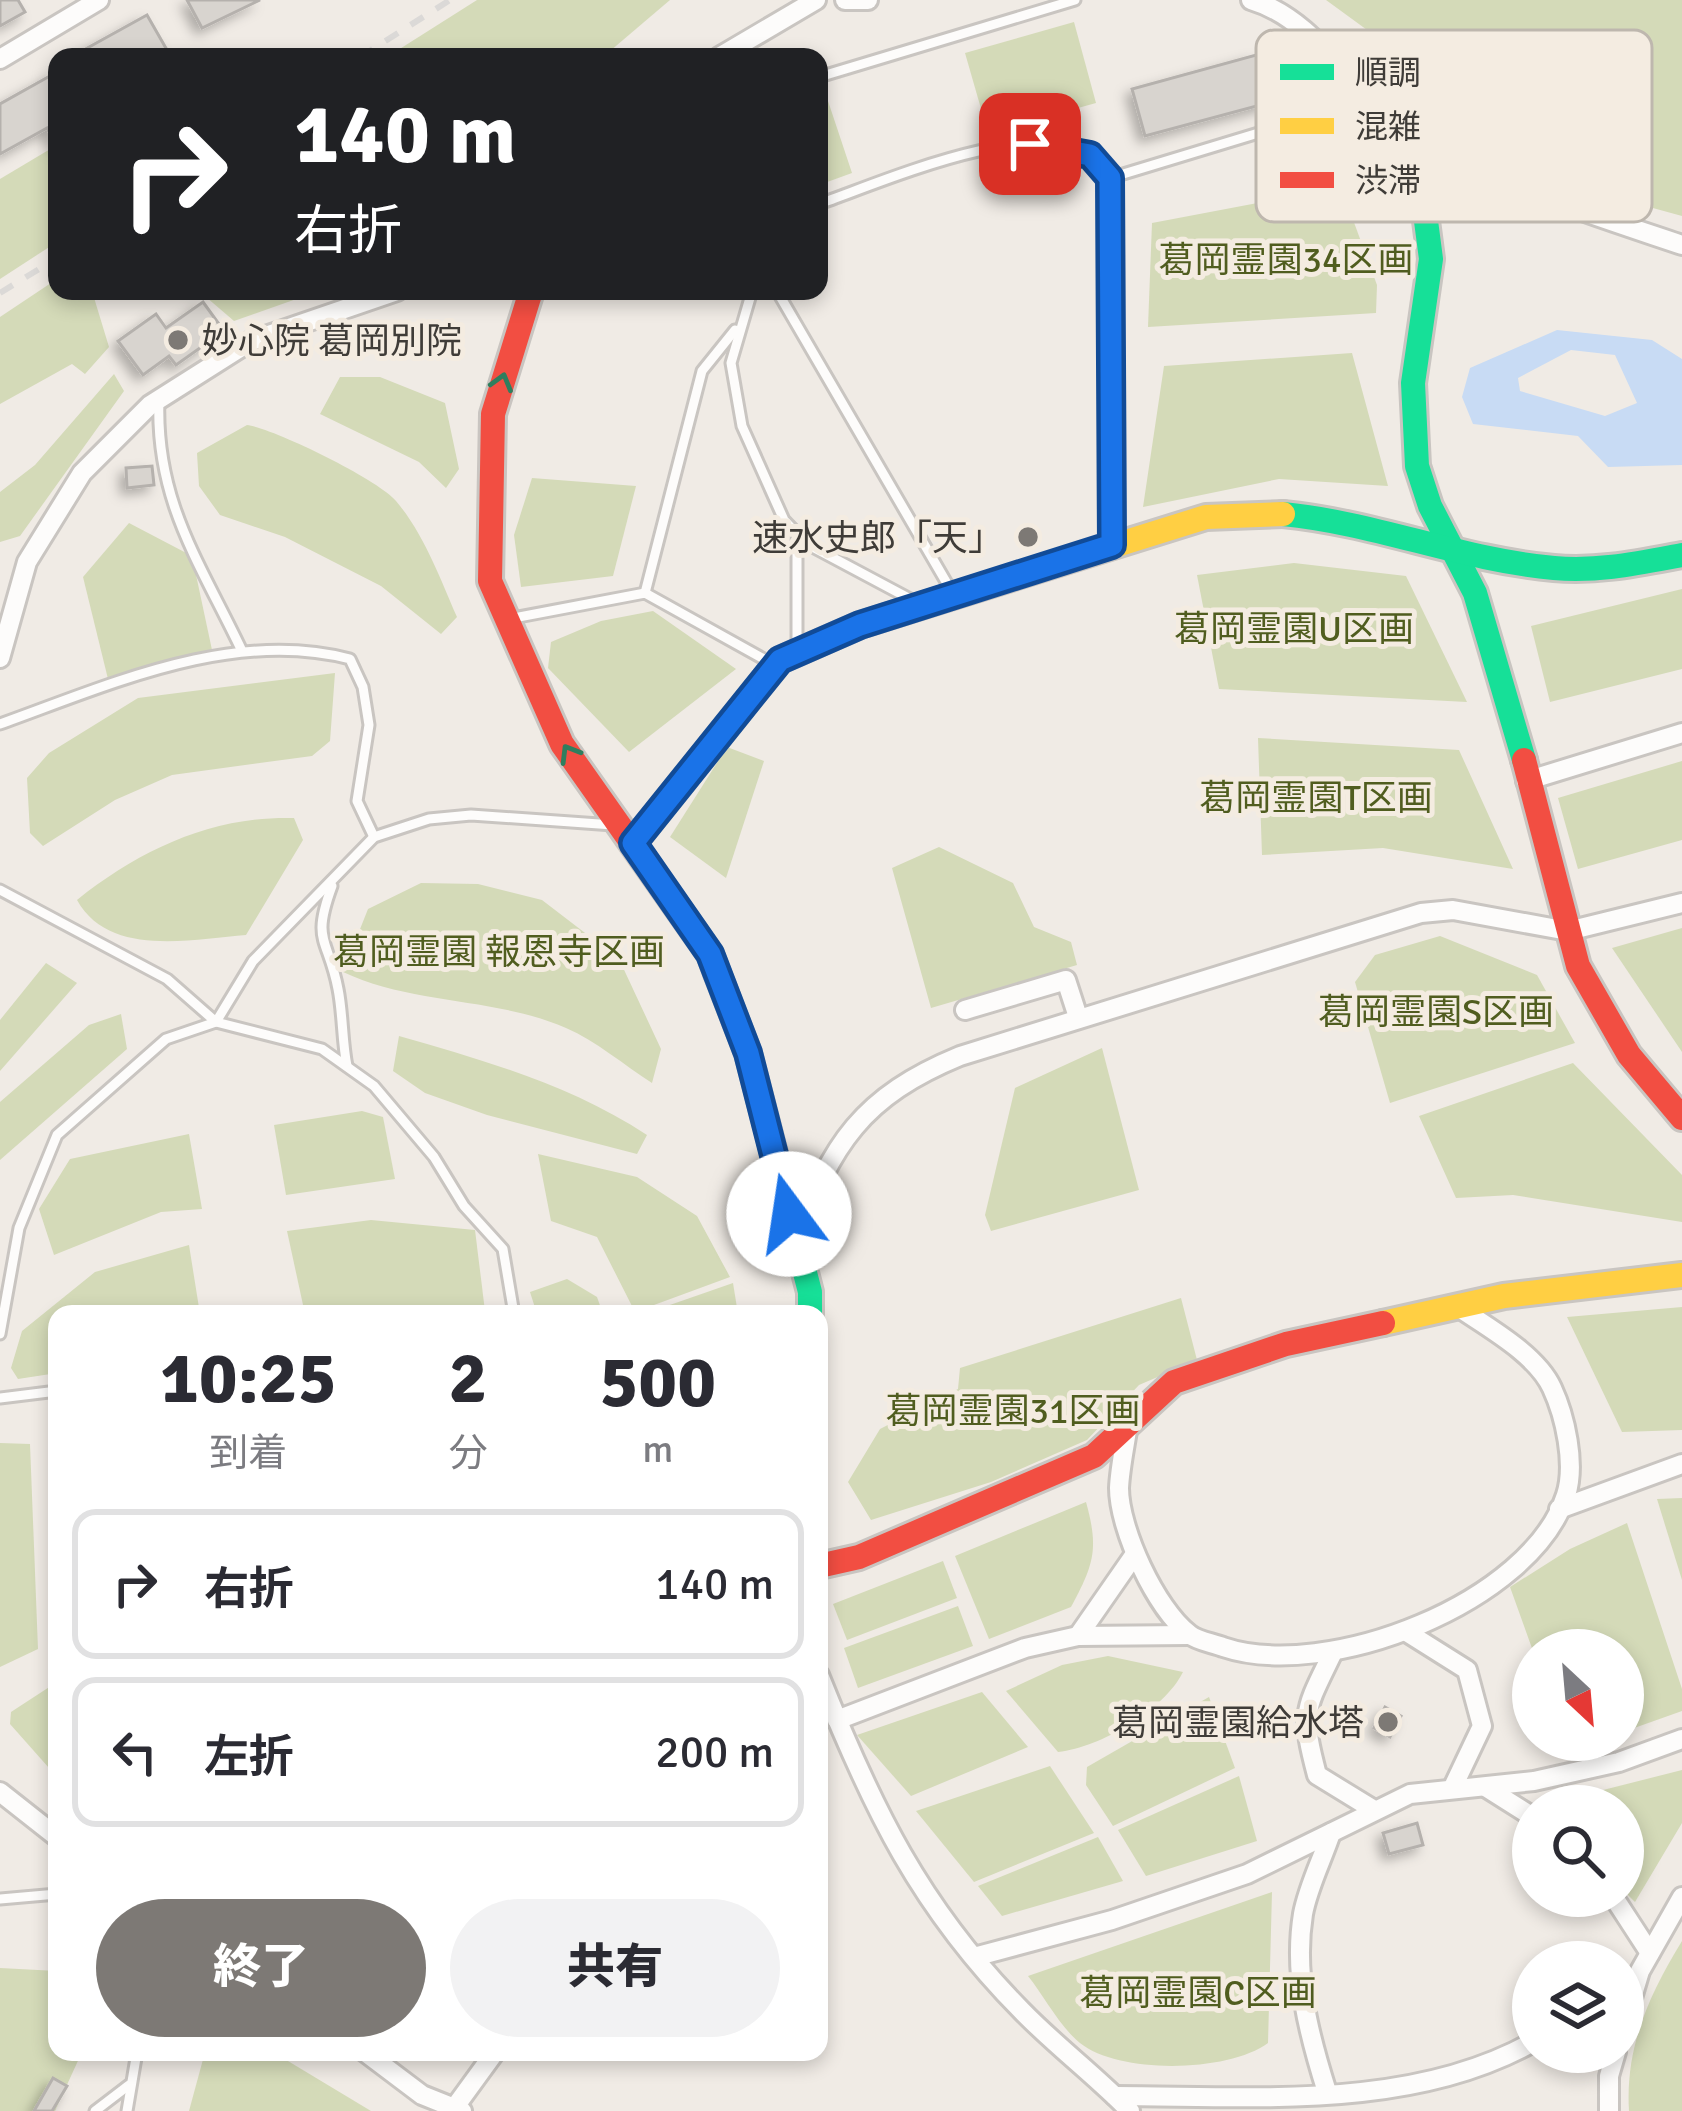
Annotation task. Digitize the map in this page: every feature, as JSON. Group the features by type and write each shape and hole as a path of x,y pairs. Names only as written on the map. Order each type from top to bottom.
{"street":[{"path":"0,59 99,0"},
{"path":"734,48 817,0"},
{"path":"844,0 868,0"},
{"path":"1251,0 1283,10 1303,30"},
{"path":"1426,222 1431,259 1413,382 1415,445 1430,506 1474,593 1500,669 1578,966 1629,1055 1682,1118"},
{"path":"1613,222 1682,245"},
{"path":"0,658 27,562 82,472 159,399 251,341 371,300"},
{"path":"528,300 493,414 490,581 562,744 710,954 748,1053 810,1305"},
{"path":"626,834 787,658 924,605 1206,517 1259,508 1357,519 1500,564 1580,573 1620,572 1682,555"},
{"path":"1526,781 1682,733"},
{"path":"797,1241 823,1174 846,1134 889,1090 960,1056 1421,913 1453,910 1568,931 1682,903"},
{"path":"964,1010 1066,980 1078,1017"},
{"path":"828,1564 859,1557 1094,1456 1174,1382 1286,1344 1455,1305 1682,1275"},
{"path":"837,1720 1025,1648 1078,1636 1189,1635 1240,1652 1298,1658 1333,1652 1406,1631 1492,1582 1542,1536 1559,1509 1568,1492 1568,1444 1551,1384 1510,1344 1455,1305"},
{"path":"1128,1421 1119,1491 1135,1554 1189,1635"},
{"path":"1559,1509 1682,1464"},
{"path":"1078,1636 1135,1554"},
{"path":"1406,1631 1467,1670 1482,1726 1453,1787"},
{"path":"1333,1652 1303,1719 1308,1740 1317,1774 1374,1810"},
{"path":"828,1698 890,1841 974,1957 1022,2011 1130,2111"},
{"path":"974,1957 1178,1898 1410,1794 1578,1772 1682,1739"},
{"path":"1484,1786 1512,1804"},
{"path":"0,1792 48,1830"},
{"path":"1327,2092 1307,2019 1301,1971 1303,1913 1331,1833"},
{"path":"1644,1962 1682,1897"},
{"path":"1627,1917 1650,1953"},
{"path":"1115,2096 1327,2092 1436,2079 1512,2050"},
{"path":"377,2061 422,2095 456,2110 489,2061"},
{"path":"1609,2111 1610,2073"}],"lane":[{"path":"828,74 1075,0"},
{"path":"1110,178 1256,133"},
{"path":"828,201 974,153 1030,144 1090,155 1110,178 1112,545"},
{"path":"749,300 731,363 742,426 784,520 867,578 924,605"},
{"path":"782,300 954,596"},
{"path":"645,593 702,370 739,326"},
{"path":"159,399 157,452 165,492 241,649"},
{"path":"505,620 645,593 787,658 797,533"},
{"path":"0,724 91,691 241,649 350,659 362,687 369,724 357,801 374,837"},
{"path":"0,1334 19,1228 57,1135 166,1039 216,1022 253,961 374,837 429,819 471,815 626,834"},
{"path":"334,881 318,924 339,990 338,1021 348,1067"},
{"path":"0,890 166,979 216,1022 322,1049 374,1086 503,1249 512,1305"},
{"path":"0,1398 48,1392"},
{"path":"0,1899 48,1895"},
{"path":"127,2111 135,2061"},
{"path":"95,2111 129,2085"},
{"path":"1319,2111 1327,2092"}],"green space":[{"path":"477,0 670,0 614,48 401,48"},
{"path":"1326,0 1682,0 1682,216 1652,208 1652,30 1367,30"},
{"path":"1074,22 1096,103 988,133 965,53"},
{"path":"828,101 852,173 828,182"},
{"path":"48,150 48,248 0,279 0,179"},
{"name":"葛岡霊園34区画","path":"1256,203 1256,222 1354,222 1377,285 1376,313 1148,327 1152,223"},
{"path":"48,285 48,300 95,300 109,347 85,374 72,364 0,404 0,317"},
{"path":"210,300 294,300 234,321"},
{"path":"1352,353 1388,486 1279,479 1143,507 1164,366"},
{"path":"114,374 124,391 20,536 0,542 0,492 35,465"},
{"path":"340,377 380,377 445,403 459,469 446,488 419,462 320,414"},
{"path":"247,425 326,457 396,501 423,542 457,617 441,634 381,586 285,537 220,515 199,486 197,453"},
{"path":"532,478 636,486 613,576 521,587 514,535"},
{"path":"129,523 192,556 212,650 108,679 83,577"},
{"name":"葛岡霊園U区画","path":"1294,563 1406,576 1467,702 1219,689 1197,575"},
{"path":"1682,589 1682,669 1550,702 1531,626"},
{"path":"653,611 736,669 629,752 548,668 551,642 601,621"},
{"path":"335,673 330,741 312,756 172,775 115,800 43,846 30,833 27,778 49,753 138,698"},
{"name":"葛岡霊園T区画","path":"1258,738 1459,750 1513,869 1383,848 1262,855"},
{"path":"727,747 764,761 726,878 670,837"},
{"path":"1682,761 1682,840 1578,869 1558,798"},
{"path":"294,818 303,840 246,935 177,941 130,938 91,918 77,900 126,866 178,840 234,823"},
{"path":"939,847 1013,883 1034,927 1071,942 1077,965 931,1008 892,868"},
{"name":"葛岡霊園 報恩寺区画","path":"421,883 478,884 542,900 619,959 661,1049 652,1083 588,1040 539,1018 397,990 343,972 368,909"},
{"path":"1682,928 1682,1052 1612,948"},
{"name":"葛岡霊園S区画","path":"1440,936 1537,975 1575,1043 1390,1103 1355,982 1375,955"},
{"path":"46,963 77,983 0,1071 0,1020"},
{"path":"121,1014 127,1049 0,1160 0,1102 89,1025"},
{"name":"葛岡霊園 報恩寺区画","path":"399,1036 558,1088 647,1135 637,1154 487,1115 425,1093 393,1071"},
{"path":"1102,1048 1139,1190 991,1231 985,1215 1015,1088"},
{"path":"1573,1063 1682,1175 1682,1222 1513,1195 1456,1198 1419,1116"},
{"path":"362,1111 383,1117 395,1179 286,1195 274,1125"},
{"path":"189,1134 202,1209 161,1212 54,1255 39,1209 70,1159"},
{"path":"538,1154 637,1177 697,1216 730,1277 654,1305 631,1305 597,1237 551,1221"},
{"path":"371,1220 475,1230 484,1305 303,1305 287,1231"},
{"path":"189,1245 199,1305 54,1305 95,1272"},
{"path":"567,1279 597,1297 600,1305 534,1305 530,1292"},
{"path":"733,1283 737,1305 670,1305"},
{"name":"葛岡霊園31区画","path":"1181,1298 1197,1360 1139,1385 1087,1440 991,1482 871,1520 848,1482 880,1429 958,1389 960,1368"},
{"path":"1682,1307 1682,1430 1622,1432 1567,1317"},
{"path":"48,1310 48,1374 18,1379 11,1368 22,1331"},
{"path":"0,1443 30,1444 38,1649 0,1667"},
{"path":"1682,1498 1682,1580 1657,1499"},
{"path":"1086,1502 1092,1556 1071,1607 989,1639 955,1556"},
{"path":"1627,1523 1682,1689 1682,1711 1644,1725 1644,1629 1525,1629 1510,1587 1570,1549"},
{"path":"943,1561 957,1598 847,1640 833,1604"},
{"path":"958,1606 973,1646 858,1688 844,1648"},
{"path":"1108,1656 1183,1672 1162,1700 1129,1724 1093,1743 1058,1752 1006,1691 1062,1665"},
{"path":"48,1688 48,1767 10,1724 11,1712"},
{"path":"982,1692 1028,1747 911,1796 857,1735"},
{"path":"1209,1697 1235,1768 1113,1826 1086,1785 1087,1767"},
{"path":"1050,1766 1094,1833 974,1882 916,1811"},
{"path":"1682,1770 1682,1823 1644,1887 1644,1785 1623,1785"},
{"path":"1239,1776 1257,1841 1146,1876 1118,1830"},
{"path":"1098,1837 1123,1881 1002,1916 978,1886"},
{"name":"葛岡霊園C区画","path":"1272,1892 1268,2043 1250,2053 1174,2066 1121,2061 1080,2043 1028,1976"},
{"path":"1682,1941 1682,2111 1629,2111 1630,2073 1644,2073 1644,2017"},
{"path":"0,1968 48,1971 48,2061 78,2061 55,2111 0,2111"},
{"path":"203,2061 288,2061 371,2111 189,2111"}],"water":[{"path":"1557,330 1652,340 1682,359 1682,465 1608,467 1578,436 1473,424 1462,397 1470,368","holes":["1571,350 1615,355 1637,403 1605,416 1520,391 1518,378"]}],"building":[{"path":"0,0 18,0 25,12 0,26"},
{"path":"187,0 260,0 202,28"},
{"path":"147,15 166,48 87,48"},
{"path":"1256,55 1256,106 1145,136 1132,89"},
{"path":"48,77 48,130 0,154 0,104"},
{"path":"203,302 224,331 176,365 169,356 143,375 118,341 156,314 166,328"},
{"path":"152,466 154,485 127,488 126,468"},
{"name":"葛岡霊園給水塔","path":"1385,1707 1401,1716 1390,1737 1374,1728"},
{"path":"1417,1823 1423,1845 1389,1854 1383,1833"},
{"path":"53,2078 67,2086 52,2111 34,2111"}],"railway":[{"path":"374,48 450,0"},
{"path":"0,293 48,264"}],"traffic: fast":[{"path":"1426,222 1431,259 1413,383 1417,466 1430,506 1475,593 1524,760"},
{"path":"1283,514 1554,568 1602,568 1682,555"},
{"path":"717,973 748,1053 810,1305"}],"traffic: slow":[{"path":"633,843 780,660 860,625 1206,517 1283,514"},
{"path":"1383,1323 1504,1296 1682,1275"}],"traffic: jam":[{"path":"528,300 493,414 490,581 562,744 710,954 717,973"},
{"path":"1524,760 1578,966 1629,1055 1682,1118"},
{"path":"828,1564 859,1557 1094,1456 1174,1382 1286,1344 1383,1323"}],"place":[{"name":"妙心院 葛岡別院","path":"178,340"},
{"name":"速水史郎「天」","path":"1028,537"},
{"name":"葛岡霊園給水塔","path":"1388,1722"}],"route":[{"path":"789,1214 748,1053 710,954 633,843 780,660 860,625 1112,545 1110,178 1090,155 1060,145 1030,144"}]}
